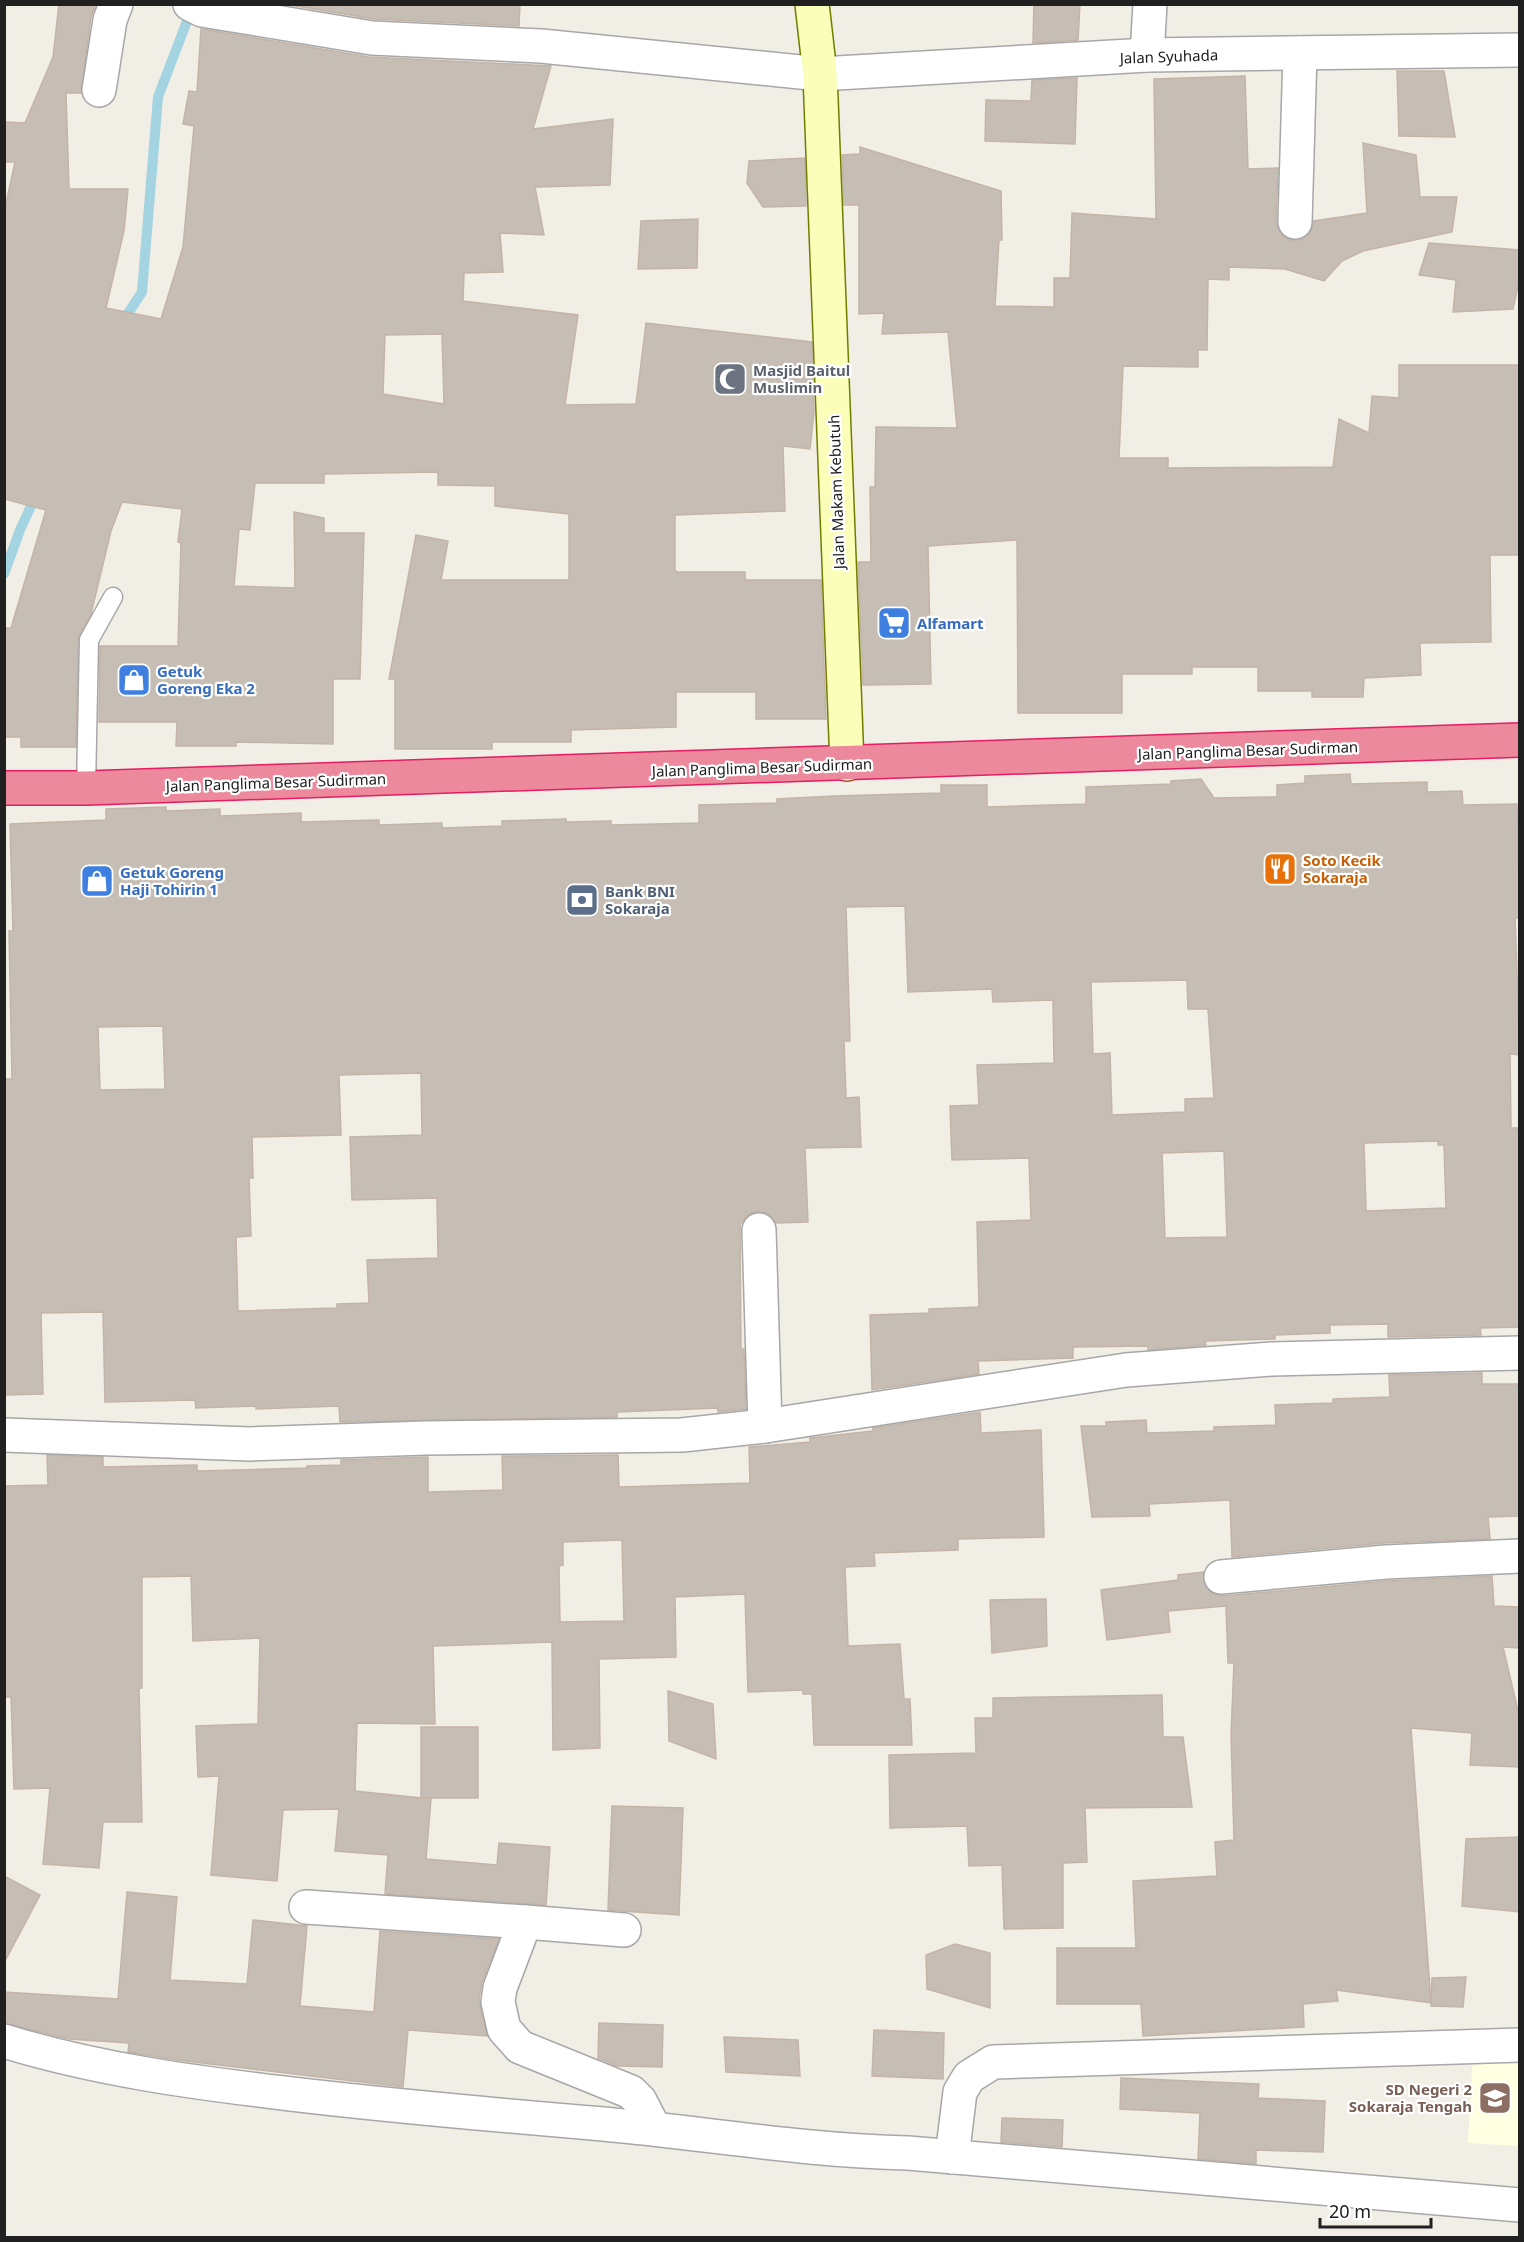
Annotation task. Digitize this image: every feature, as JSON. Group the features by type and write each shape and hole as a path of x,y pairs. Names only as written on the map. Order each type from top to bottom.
{"highway":[{"name":"Jalan Panglima Besar Sudirman","path":"4,788 86,788 847,764 1520,740"}],"street":[{"path":"99,90 110,20 116,4"},
{"name":"Jalan Makam Kebutuh","path":"812,4 820,74 847,764"},
{"path":"1147,56 1150,4"},
{"name":"Jalan Syuhada","path":"196,7 372,38 541,46 820,74 1147,56 1520,50"},
{"path":"1295,222 1300,53"},
{"path":"759,1230 765,1426"},
{"path":"4,1435 250,1444 426,1438 682,1435 765,1426 1126,1370 1272,1359 1520,1353"},
{"path":"1221,1576 1386,1562 1520,1556"},
{"path":"306,1907 624,1930"},
{"path":"525,1922 500,1988 498,2002 504,2029 520,2047 631,2092 640,2102 654,2128"},
{"path":"4,2041 171,2079 406,2108 654,2128 858,2152 952,2157 1520,2205"},
{"path":"952,2157 960,2092 969,2077 993,2062 1520,2045"}],"lane":[{"path":"86,788 89,640 113,597"}],"shaded area":[{"name":"SD Negeri 2 Sokaraja Tengah","path":"1473,2053 1519,2053 1519,2146 1468,2143"}],"building":[{"path":"59,4 96,4 91,17 81,93 66,93 69,189 128,189 124,231 106,308 161,319 183,247 194,126 183,124 189,91 197,92 201,29 369,57 551,66 533,129 613,119 610,185 535,187 544,235 500,233 503,272 464,273 463,301 578,315 565,405 636,404 646,323 812,342 814,412 810,449 783,446 785,511 675,515 675,570 677,572 745,572 745,580 821,580 826,719 756,719 756,692 676,692 676,727 571,730 571,742 492,742 492,749 395,749 395,679 389,679 416,535 448,541 441,580 569,580 569,514 495,506 495,486 438,485 438,472 324,474 324,483 255,483 250,530 239,529 234,586 295,588 294,512 324,518 324,533 364,533 360,679 333,679 333,744 236,742 236,746 176,746 177,722 99,722 100,646 178,646 181,543 178,542 182,509 122,502 111,531 91,614 78,639 76,747 21,747 21,737 4,737 4,628 11,628 46,510 4,499 4,212 15,162 4,162 4,122 25,123 53,57","holes":["442,334 444,404 383,394 385,335"]},
{"path":"284,4 520,4 519,26 374,19"},
{"path":"1034,4 1080,4 1078,40 1033,43"},
{"path":"1397,71 1444,71 1455,137 1399,136"},
{"path":"1245,76 1248,169 1278,168 1276,221 1278,230 1285,238 1294,241 1304,238 1311,231 1314,221 1367,213 1363,143 1416,155 1420,197 1457,197 1452,232 1363,251 1342,261 1324,281 1285,269 1229,267 1229,280 1208,279 1207,350 1198,350 1198,367 1123,366 1119,458 1168,458 1168,468 1333,467 1339,419 1369,433 1372,396 1399,398 1399,365 1520,365 1520,555 1490,555 1491,642 1420,643 1421,675 1364,678 1363,697 1312,697 1312,691 1258,691 1258,667 1192,667 1192,674 1122,674 1122,713 1018,713 1017,540 928,546 931,684 863,685 858,562 871,562 870,487 875,487 876,427 957,428 948,332 882,334 884,313 859,314 859,205 844,205 842,155 860,154 860,147 1001,191 1002,240 999,240 995,306 1054,307 1054,278 1070,278 1072,213 1156,219 1154,79"},
{"path":"1077,78 1075,144 985,141 986,100 1031,101 1032,80"},
{"path":"805,158 806,206 763,207 747,183 749,161"},
{"path":"698,219 697,268 638,269 641,221"},
{"path":"1429,243 1520,250 1520,277 1513,309 1453,312 1456,280 1419,275"},
{"path":"1350,774 1351,784 1427,782 1427,792 1462,791 1463,805 1517,804 1520,918 1515,918 1520,1055 1510,1054 1511,1128 1520,1128 1520,1327 1480,1328 1481,1335 1388,1337 1388,1324 1330,1325 1330,1333 1275,1335 1275,1339 1205,1341 1206,1345 1148,1350 1148,1346 1073,1347 1073,1358 978,1361 979,1374 872,1390 870,1315 929,1313 929,1309 979,1307 977,1222 1031,1220 1029,1158 952,1160 950,1106 979,1105 977,1065 1054,1063 1053,1000 993,1002 992,989 908,992 905,906 846,907 850,1041 844,1041 846,1098 859,1097 861,1147 805,1148 808,1222 776,1223 768,1214 758,1211 749,1214 740,1224 741,1349 744,1349 746,1409 718,1412 718,1408 617,1412 617,1417 340,1422 339,1406 256,1409 256,1406 196,1408 195,1400 105,1402 103,1312 41,1313 43,1394 4,1395 4,1079 12,1079 9,931 13,931 10,824 106,820 106,809 166,807 166,811 220,809 220,816 301,813 301,822 379,820 379,825 442,823 442,828 502,826 502,821 566,819 566,822 611,821 611,825 699,823 699,805 777,803 777,799 834,796 941,793 941,785 987,785 987,807 1086,804 1086,787 1171,784 1171,781 1201,779 1214,798 1277,797 1277,785 1305,783 1305,776","holes":["1187,980 1188,1009 1208,1009 1214,1098 1185,1099 1185,1112 1112,1115 1110,1053 1093,1054 1091,982","163,1026 165,1089 100,1090 98,1027","421,1073 422,1135 350,1137 352,1200 437,1198 438,1258 367,1260 369,1303 337,1304 337,1308 238,1311 236,1237 251,1236 249,1178 253,1178 252,1137 341,1135 339,1075","1438,1141 1438,1145 1444,1145 1446,1208 1366,1211 1364,1143","1224,1151 1227,1237 1165,1238 1162,1153"]},
{"path":"1482,1373 1482,1384 1520,1384 1520,1516 1488,1517 1490,1539 1384,1543 1232,1557 1230,1500 1149,1504 1150,1516 1092,1517 1081,1426 1106,1426 1106,1422 1146,1420 1147,1433 1214,1431 1214,1427 1276,1425 1275,1405 1333,1403 1333,1399 1390,1397 1389,1375"},
{"path":"980,1412 981,1433 1041,1430 1044,1537 958,1539 958,1550 874,1553 875,1566 845,1567 848,1646 900,1644 904,1699 910,1699 912,1745 814,1745 812,1694 803,1694 803,1690 748,1692 745,1594 675,1597 676,1657 599,1659 600,1748 553,1750 552,1642 433,1646 435,1724 357,1723 355,1791 431,1799 426,1859 497,1865 499,1843 550,1847 546,1905 385,1894 388,1855 335,1851 339,1809 283,1810 277,1881 211,1875 219,1776 198,1777 196,1726 258,1724 260,1638 193,1641 191,1576 142,1577 142,1688 139,1688 142,1822 103,1822 99,1868 43,1864 50,1788 14,1789 11,1697 4,1697 4,1486 48,1485 47,1455 103,1457 103,1467 197,1465 197,1471 307,1468 307,1466 341,1465 341,1460 428,1457 428,1492 503,1490 502,1456 618,1455 619,1487 750,1483 749,1447 810,1442 810,1438 873,1431 873,1428","holes":["622,1540 624,1621 560,1622 559,1566 563,1565 563,1542"]},
{"path":"1203,1572 1206,1588 1214,1594 1223,1596 1387,1581 1492,1576 1494,1606 1520,1607 1520,1648 1503,1647 1520,1719 1520,1767 1470,1765 1472,1733 1411,1728 1431,2003 1336,1990 1338,2001 1303,2004 1304,2027 1143,2036 1141,2004 1057,2004 1057,1948 1136,1948 1133,1881 1217,1876 1215,1842 1234,1840 1231,1735 1234,1663 1228,1663 1226,1606 1168,1611 1170,1632 1107,1640 1101,1590 1178,1580 1178,1575"},
{"path":"1046,1599 1047,1646 992,1653 990,1600"},
{"path":"668,1691 713,1704 716,1759 669,1741"},
{"path":"1162,1695 1163,1737 1183,1737 1192,1807 1085,1808 1087,1862 1063,1863 1063,1928 1004,1929 1002,1865 969,1866 967,1826 890,1828 889,1755 976,1753 975,1718 993,1718 993,1698"},
{"path":"421,1727 478,1727 478,1798 421,1798"},
{"path":"612,1806 683,1808 679,1915 608,1910"},
{"path":"1520,1837 1520,1912 1462,1906 1466,1839"},
{"path":"4,1876 40,1895 4,1963"},
{"path":"127,1892 177,1897 170,1980 247,1984 253,1920 307,1926 300,2006 374,2012 380,1931 499,1939 482,1982 479,1999 487,2036 408,2030 403,2087 177,2060 128,2052 129,2043 69,2039 4,2023 4,1992 118,1999"},
{"path":"955,1944 990,1953 990,2008 927,1989 926,1955"},
{"path":"1466,1977 1463,2007 1431,2006 1432,1978"},
{"path":"599,2023 663,2025 662,2067 617,2066 598,2058"},
{"path":"874,2030 944,2033 943,2079 872,2076"},
{"path":"724,2037 798,2040 800,2076 726,2072"},
{"path":"1121,2078 1259,2084 1258,2098 1325,2101 1323,2152 1256,2150 1256,2164 1198,2159 1200,2113 1120,2109"},
{"path":"1002,2118 1063,2120 1062,2147 1001,2142"}],"waterway":[{"path":"121,324 142,292 158,97 192,8"},
{"path":"4,574 37,493"}],"place":[{"name":"Masjid Baitul Muslimin","path":"730,379"},
{"name":"Alfamart","path":"894,623"},
{"name":"Getuk Goreng Eka 2","path":"134,680"},
{"name":"Soto Kecik Sokaraja","path":"1280,869"},
{"name":"Getuk Goreng Haji Tohirin 1","path":"97,881"},
{"name":"Bank BNI Sokaraja","path":"582,900"},
{"name":"SD Negeri 2 Sokaraja Tengah","path":"1495,2098"}]}
